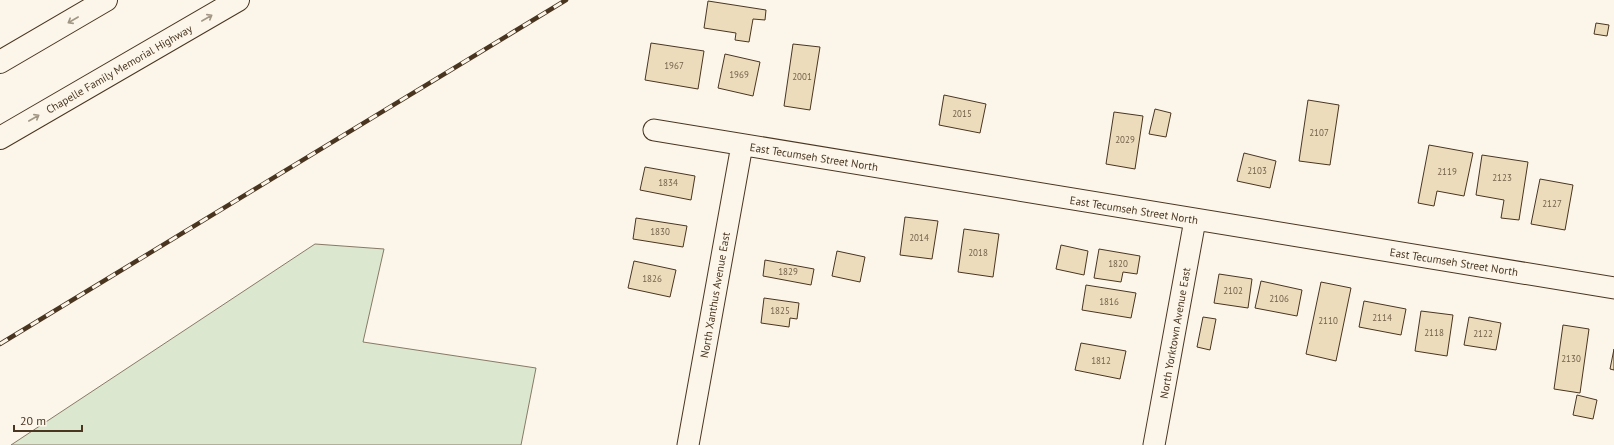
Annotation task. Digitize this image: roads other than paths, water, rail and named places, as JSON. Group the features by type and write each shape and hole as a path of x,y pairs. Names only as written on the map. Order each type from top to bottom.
{"highway":[{"path":"0,62 106,0"},
{"name":"Chapelle Family Memorial Highway","path":"0,138 238,0"}],"street":[{"name":"East Tecumseh Street North","path":"654,130 1614,288"},
{"name":"North Xanthus Avenue East","path":"688,445 742,144"},
{"name":"North Yorktown Avenue East","path":"1154,445 1195,220"}],"railway":[{"path":"0,344 566,0"}]}
